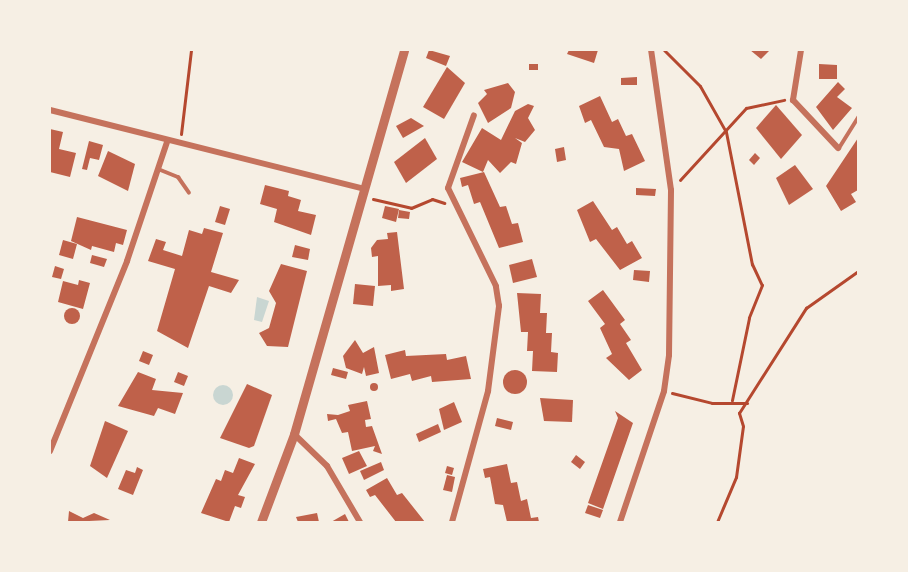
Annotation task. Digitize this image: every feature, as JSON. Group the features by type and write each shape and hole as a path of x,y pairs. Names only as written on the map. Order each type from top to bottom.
{"street":[{"path":"261,522 294,434 361,191 404,50"},
{"path":"620,522 664,391 670,190 651,50"},
{"path":"801,50 793,100 838,148"},
{"path":"50,110 361,191"},
{"path":"452,522 488,391 499,306 496,286 448,188 474,115"},
{"path":"50,451 120,281 167,142"},
{"path":"294,434 327,466 360,522"}],"lane":[{"path":"838,148 858,117"},
{"path":"158,169 178,177 189,193"}],"path":[{"path":"178,144 191,50"},
{"path":"664,50 700,86 726,132 752,264 762,285 749,318 732,400"},
{"path":"670,190 726,132 760,101 793,100"},
{"path":"361,191 411,208 432,199 441,202"},
{"path":"717,522 736,477 743,426 739,413 806,308 858,271"},
{"path":"664,391 712,403 732,400 747,403"}],"shaded area":[{"path":"257,297 269,301 262,322 254,320"},
{"path":"223,385 230,388 233,395 230,402 223,405 216,402 213,395 216,388"}],"building":[{"path":"429,50 450,56 446,66 426,58"},
{"path":"569,50 598,50 594,63 567,54"},
{"path":"750,50 770,50 761,59"},
{"path":"529,64 538,64 538,70 529,70"},
{"path":"819,64 837,65 837,79 819,79"},
{"path":"447,67 465,83 444,119 423,107"},
{"path":"637,77 637,85 621,85 621,78"},
{"path":"838,82 845,89 837,97 852,108 833,130 816,107"},
{"path":"508,83 515,92 511,108 488,123 478,103 487,94 484,90"},
{"path":"600,96 612,122 618,119 626,136 632,134 645,161 624,171 619,149 604,147 591,120 585,123 579,106"},
{"path":"528,104 534,106 528,118 535,130 525,142 515,138 522,143 516,164 511,162 500,173 488,160 483,172 462,162 482,128 501,140 515,111"},
{"path":"776,105 802,135 781,159 756,128"},
{"path":"411,118 424,126 403,138 396,126"},
{"path":"50,129 63,132 59,149 76,153 70,177 50,172"},
{"path":"425,138 437,159 406,183 394,162"},
{"path":"858,138 858,190 851,194 856,202 841,211 826,186"},
{"path":"89,141 103,145 99,160 90,158 87,170 82,169"},
{"path":"564,147 566,160 557,162 555,149"},
{"path":"108,151 135,164 128,191 98,176"},
{"path":"755,153 760,158 754,165 749,160"},
{"path":"795,165 813,189 789,205 776,178"},
{"path":"484,172 500,207 506,206 512,224 518,223 523,242 499,248 480,202 474,204 468,185 462,187 460,178"},
{"path":"265,185 289,191 288,196 301,200 298,211 316,215 311,235 274,222 277,209 260,204"},
{"path":"636,188 656,189 655,196 636,195"},
{"path":"593,201 612,230 617,227 627,244 632,241 642,258 620,270 596,239 590,242 577,210"},
{"path":"220,206 230,209 225,225 215,222"},
{"path":"385,206 399,209 396,222 382,218"},
{"path":"399,210 410,212 409,219 398,218"},
{"path":"77,217 127,230 123,245 116,243 114,252 92,246 91,250 71,241"},
{"path":"204,228 223,233 211,272 239,280 231,293 209,286 188,348 157,331 175,269 148,261 156,239 166,242 163,250 182,256 189,230 202,234"},
{"path":"397,232 404,289 391,291 391,285 378,286 378,256 372,257 371,248 377,240 388,239 387,233"},
{"path":"63,240 77,244 73,259 59,255"},
{"path":"295,245 310,249 308,260 292,257"},
{"path":"92,255 107,259 104,267 90,263"},
{"path":"532,259 537,277 513,283 509,265"},
{"path":"281,264 307,271 288,347 267,346 259,333 269,328 276,303 269,291"},
{"path":"55,266 64,269 61,279 52,277"},
{"path":"634,270 650,271 649,282 633,280"},
{"path":"79,280 90,283 83,309 58,302 63,281 78,285"},
{"path":"355,284 375,286 373,306 353,304"},
{"path":"603,290 625,320 620,324 631,340 626,343 642,370 629,380 606,358 612,354 600,328 605,324 588,301"},
{"path":"517,293 541,294 540,313 547,313 546,333 552,333 551,352 558,353 557,372 532,371 533,351 527,351 528,332 521,332"},
{"path":"72,308 80,316 72,324 64,316"},
{"path":"355,340 363,353 374,347 379,373 366,376 364,367 362,374 346,368 343,356"},
{"path":"405,350 406,356 446,354 447,360 466,356 471,379 432,382 431,376 412,381 410,374 391,379 385,355"},
{"path":"143,351 153,355 149,365 139,361"},
{"path":"333,368 348,372 346,379 331,375"},
{"path":"515,370 523,374 527,382 523,390 515,394 507,390 503,382 507,374"},
{"path":"138,372 156,379 152,390 183,393 175,414 158,408 154,416 118,406"},
{"path":"178,372 188,376 184,386 174,382"},
{"path":"374,383 378,387 374,391 370,387"},
{"path":"247,384 272,395 254,446 249,448 220,438"},
{"path":"540,398 573,400 572,422 544,421"},
{"path":"367,401 371,419 365,420 366,427 372,426 382,454 373,451 375,446 352,451 348,432 342,433 336,419 328,421 327,414 338,415 350,411 348,405"},
{"path":"454,402 462,422 444,430 439,409"},
{"path":"615,411 633,423 603,509 588,503 618,418"},
{"path":"497,418 513,422 511,430 495,426"},
{"path":"105,421 128,431 107,478 90,466"},
{"path":"438,424 441,432 419,442 416,434"},
{"path":"359,451 367,466 349,474 342,458"},
{"path":"576,455 585,462 580,469 571,462"},
{"path":"239,458 255,464 238,495 245,497 241,508 235,506 229,522 201,513 216,479 221,481 225,470 233,473"},
{"path":"381,462 384,470 364,480 360,471"},
{"path":"507,464 511,483 517,482 521,501 527,499 531,518 538,517 539,522 507,522 503,505 495,504 490,477 485,478 483,469"},
{"path":"447,466 454,468 452,475 445,473"},
{"path":"137,467 143,470 133,495 118,489 126,470 135,473"},
{"path":"447,475 455,477 452,492 443,490"},
{"path":"387,478 397,495 402,493 425,522 396,522 375,495 370,497 366,490"},
{"path":"588,505 603,510 600,518 585,513"},
{"path":"69,511 83,518 94,513 110,520 68,522"},
{"path":"317,513 319,522 298,522 296,517"},
{"path":"345,514 349,522 331,522"}]}
